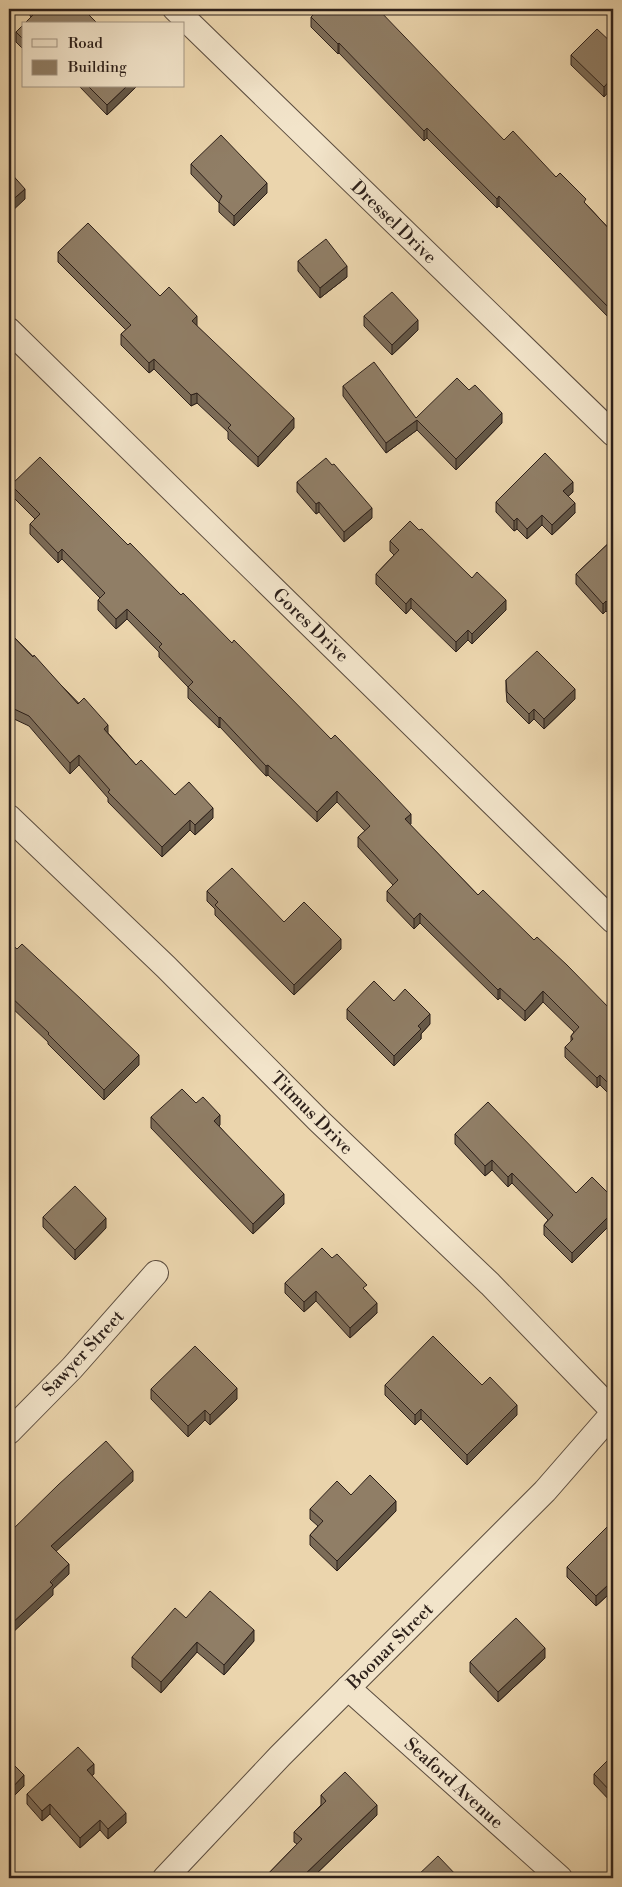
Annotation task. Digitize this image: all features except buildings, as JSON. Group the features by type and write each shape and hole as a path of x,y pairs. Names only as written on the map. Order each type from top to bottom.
{"street":[{"name":"Dressel Drive","path":"176,9 613,434"},
{"name":"Gores Drive","path":"9,330 613,921"},
{"name":"Titmus Drive","path":"9,817 166,967 318,1120 490,1284 613,1412"},
{"name":"Sawyer Street","path":"9,1432 72,1368 156,1273"},
{"name":"Boonar Street","path":"165,1878 348,1688 545,1492 613,1412"},
{"name":"Seaford Avenue","path":"348,1688 560,1878"}]}
